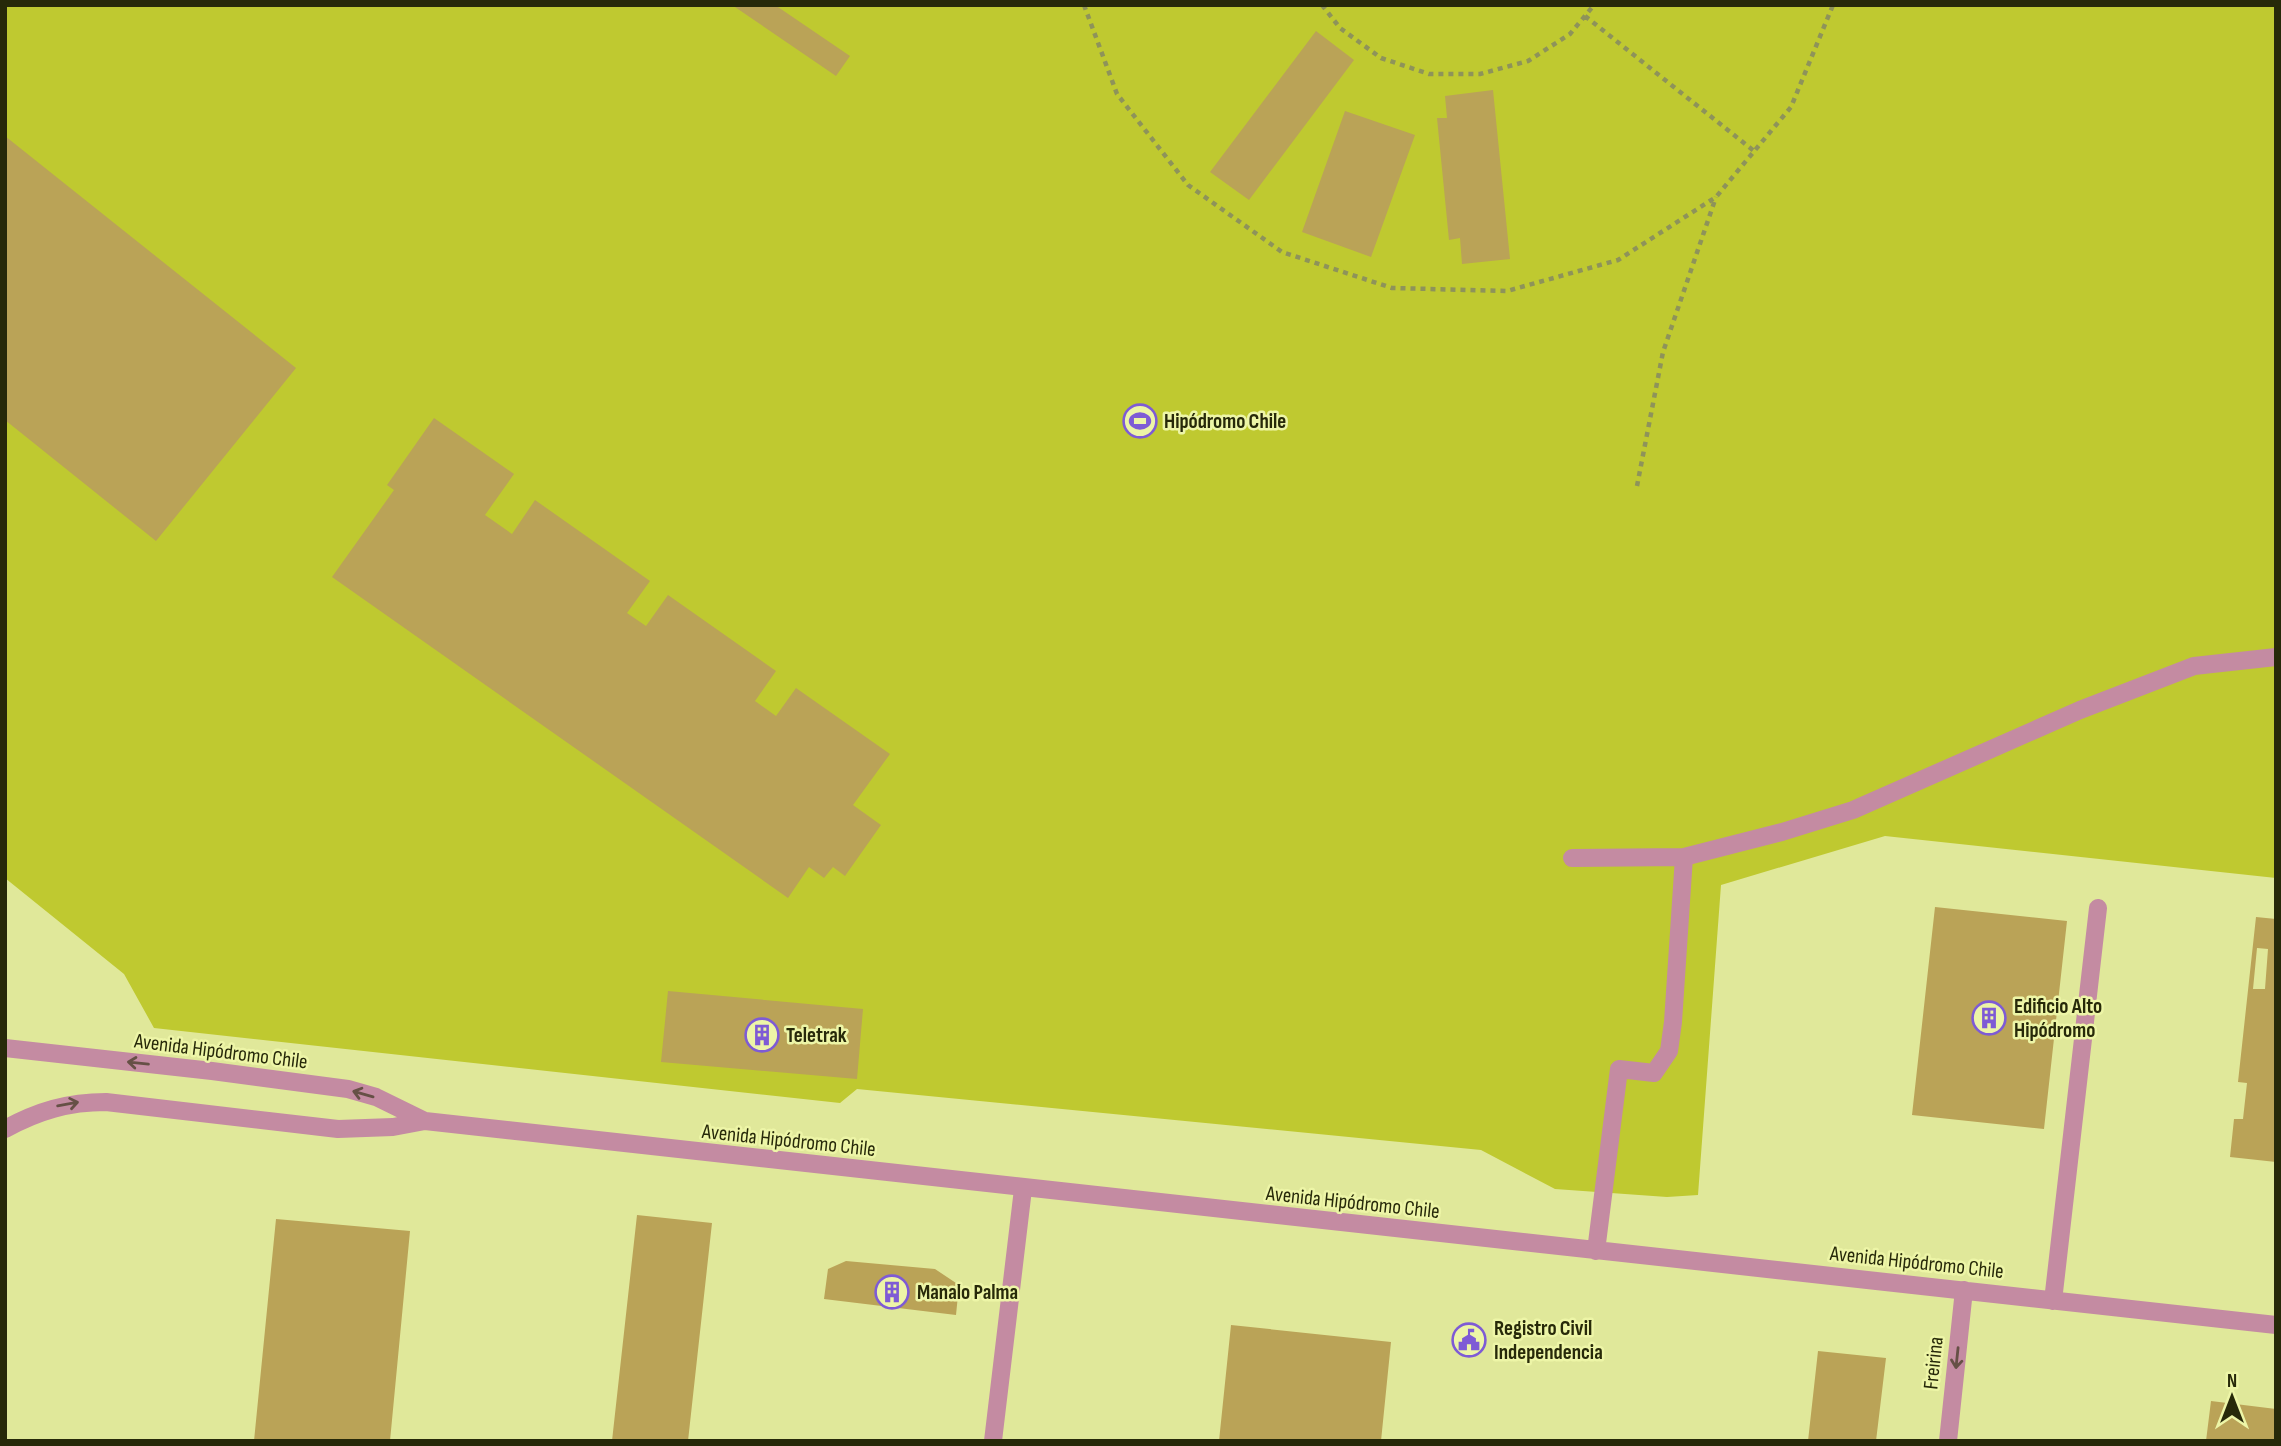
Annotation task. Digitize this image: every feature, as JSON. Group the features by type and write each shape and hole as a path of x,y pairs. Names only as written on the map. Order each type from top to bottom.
{"street":[{"path":"1573,858 1684,857 1782,832 1853,810 2080,710 2194,666 2276,657"},
{"path":"1596,1251 1619,1069 1654,1073 1669,1051 1684,857"},
{"path":"2053,1301 2098,908"},
{"name":"Avenida Hipódromo Chile","path":"5,1048 348,1090 376,1097 425,1121"},
{"name":"Avenida Hipódromo Chile","path":"5,1129 54,1107 79,1102 106,1102 338,1129 393,1127 425,1121 2276,1325"},
{"path":"993,1441 1023,1189"},
{"name":"Freirina","path":"1948,1441 1964,1290"}],"path":[{"path":"1084,5 1117,94 1188,185 1282,252 1392,288 1507,291 1618,260 1716,197 1791,107 1833,5"},
{"path":"1322,5 1340,28 1381,58 1429,74 1480,74 1528,61 1570,34 1594,5"},
{"path":"1585,16 1754,151"},
{"path":"1637,486 1663,352 1716,197"}],"green space":[{"name":"Hipódromo Chile","path":"5,5 2276,5 2276,878 1885,836 1721,885 1698,1195 1667,1197 1555,1189 1481,1150 857,1089 840,1103 154,1028 124,974 5,878"}],"building":[{"path":"732,5 775,5 850,56 836,76"},
{"path":"1316,31 1354,60 1249,200 1210,172"},
{"path":"1493,90 1510,259 1462,264 1460,238 1449,240 1437,118 1447,118 1445,96"},
{"path":"1345,111 1415,135 1371,257 1302,232"},
{"path":"5,136 296,368 156,541 5,420"},
{"path":"434,418 514,474 485,515 512,534 535,500 650,581 627,613 646,626 668,595 776,671 755,701 776,716 796,688 890,754 853,805 881,825 845,876 833,867 824,878 809,867 788,898 332,577 394,490 387,485"},
{"name":"Edificio Alto Hipódromo","path":"1935,907 2067,921 2044,1129 1912,1115"},
{"path":"2256,917 2276,919 2276,1162 2230,1157 2234,1119 2243,1119 2247,1083 2238,1082","holes":["2257,948 2268,949 2265,989 2253,989"]},
{"name":"Teletrak","path":"668,991 863,1009 857,1079 661,1062"},
{"path":"637,1215 712,1223 688,1441 612,1441"},
{"path":"276,1219 410,1231 390,1441 254,1441"},
{"name":"Manalo Palma","path":"846,1261 935,1269 959,1285 956,1315 824,1299 828,1269"},
{"path":"1231,1325 1391,1342 1381,1441 1219,1441"},
{"path":"1818,1351 1886,1358 1876,1441 1808,1441"},
{"path":"2211,1401 2276,1409 2276,1441 2206,1441"}],"place":[{"name":"Hipódromo Chile","path":"1140,421"},
{"name":"Edificio Alto Hipódromo","path":"1989,1018"},
{"name":"Teletrak","path":"762,1035"},
{"name":"Manalo Palma","path":"892,1292"},
{"name":"Registro Civil Independencia","path":"1469,1340"}]}
